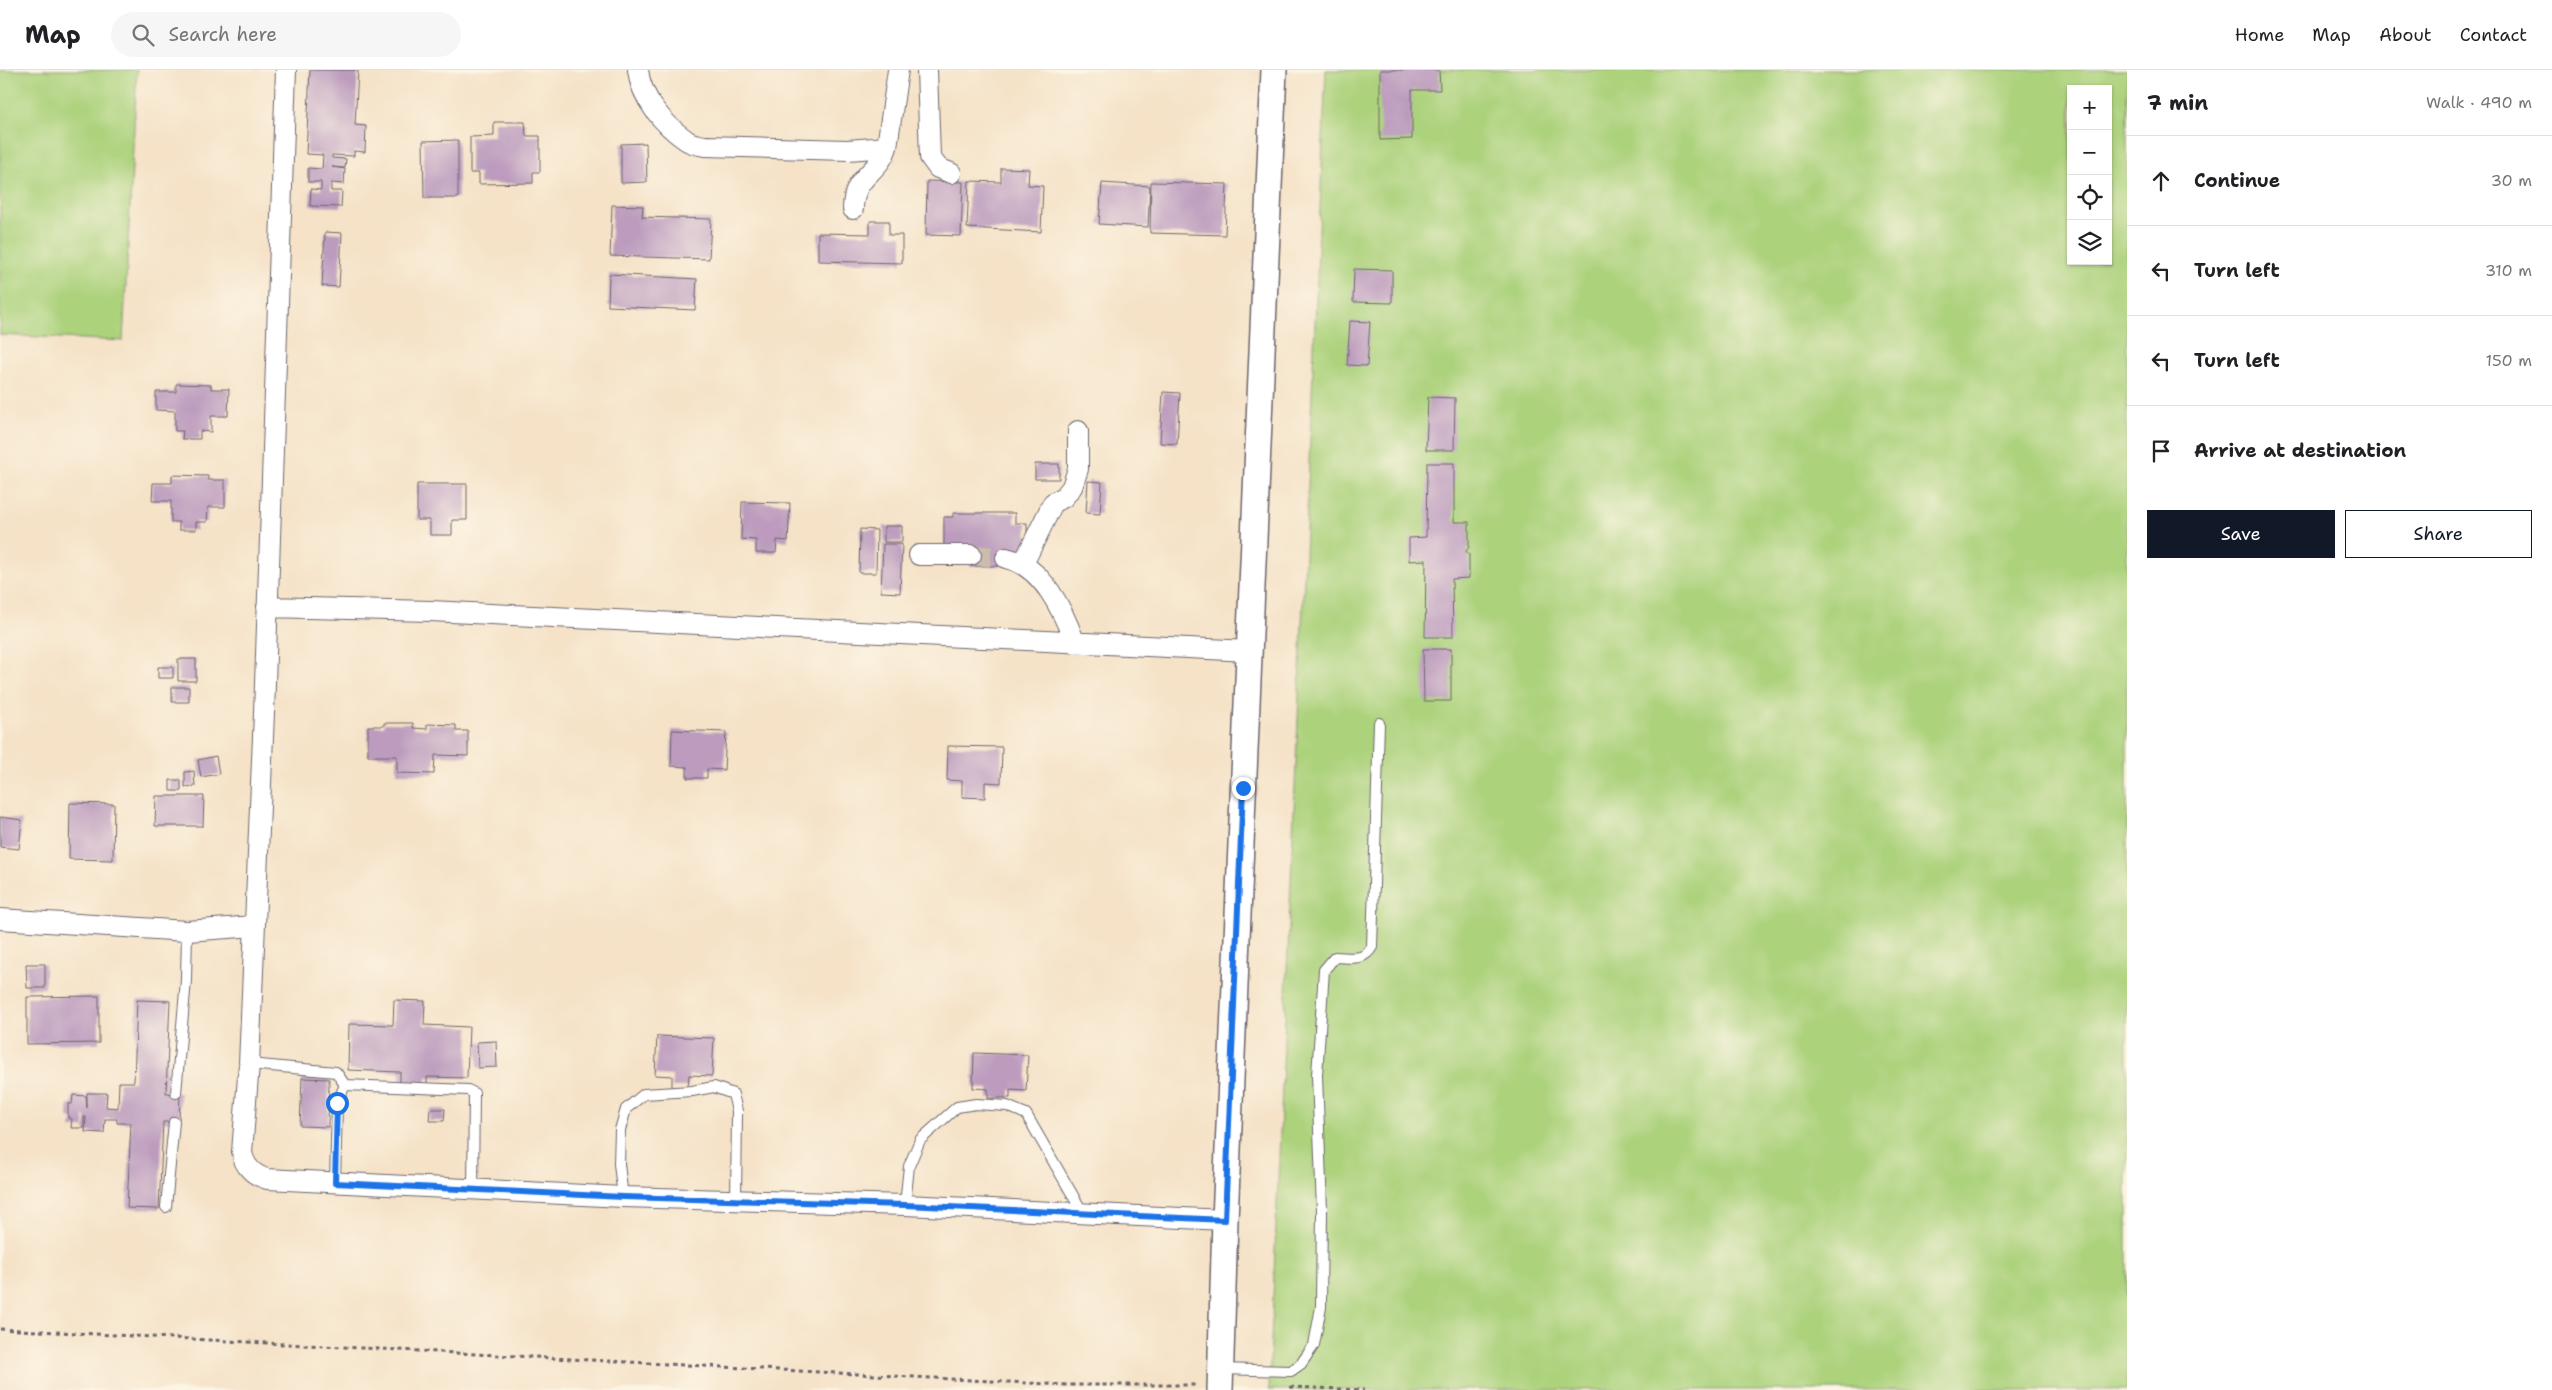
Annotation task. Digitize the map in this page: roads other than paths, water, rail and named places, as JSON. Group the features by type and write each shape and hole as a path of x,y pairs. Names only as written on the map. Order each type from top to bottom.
{"street":[{"path":"286,70 255,926 242,1152 246,1164 259,1177 267,1179 335,1183 736,1202 905,1205 1225,1220"},
{"path":"638,70 640,86 652,106 687,142 704,146 754,149 848,150 887,147"},
{"path":"854,209 854,191 883,158 887,147 898,70"},
{"path":"927,70 930,157 938,168 951,173"},
{"path":"1220,1381 1225,1220 1274,70"},
{"path":"1075,643 1055,600 1015,561 1053,503 1064,497 1072,487 1078,469 1078,431"},
{"path":"919,554 970,555"},
{"path":"267,607 431,611 1249,651"},
{"path":"0,919 187,931 255,926"}],"lane":[{"path":"1220,1381 1292,1371 1301,1364 1314,1345 1321,1307 1322,1212 1317,1075 1324,970 1335,957 1356,959 1369,953 1372,947 1379,723"},
{"path":"176,1093 186,980 187,931"},
{"path":"248,1064 336,1072 345,1085"},
{"path":"335,1183 337,1103 345,1085"},
{"path":"345,1085 468,1090 474,1093 473,1189"},
{"path":"623,1197 619,1164 620,1130 626,1109 644,1094 692,1091 714,1087 733,1094 737,1111 736,1202"},
{"path":"905,1205 909,1166 920,1140 957,1107 976,1104 1007,1106 1026,1114 1083,1213"},
{"path":"166,1207 174,1122"}],"tunnel":[{"path":"971,555 1006,558"}]}
